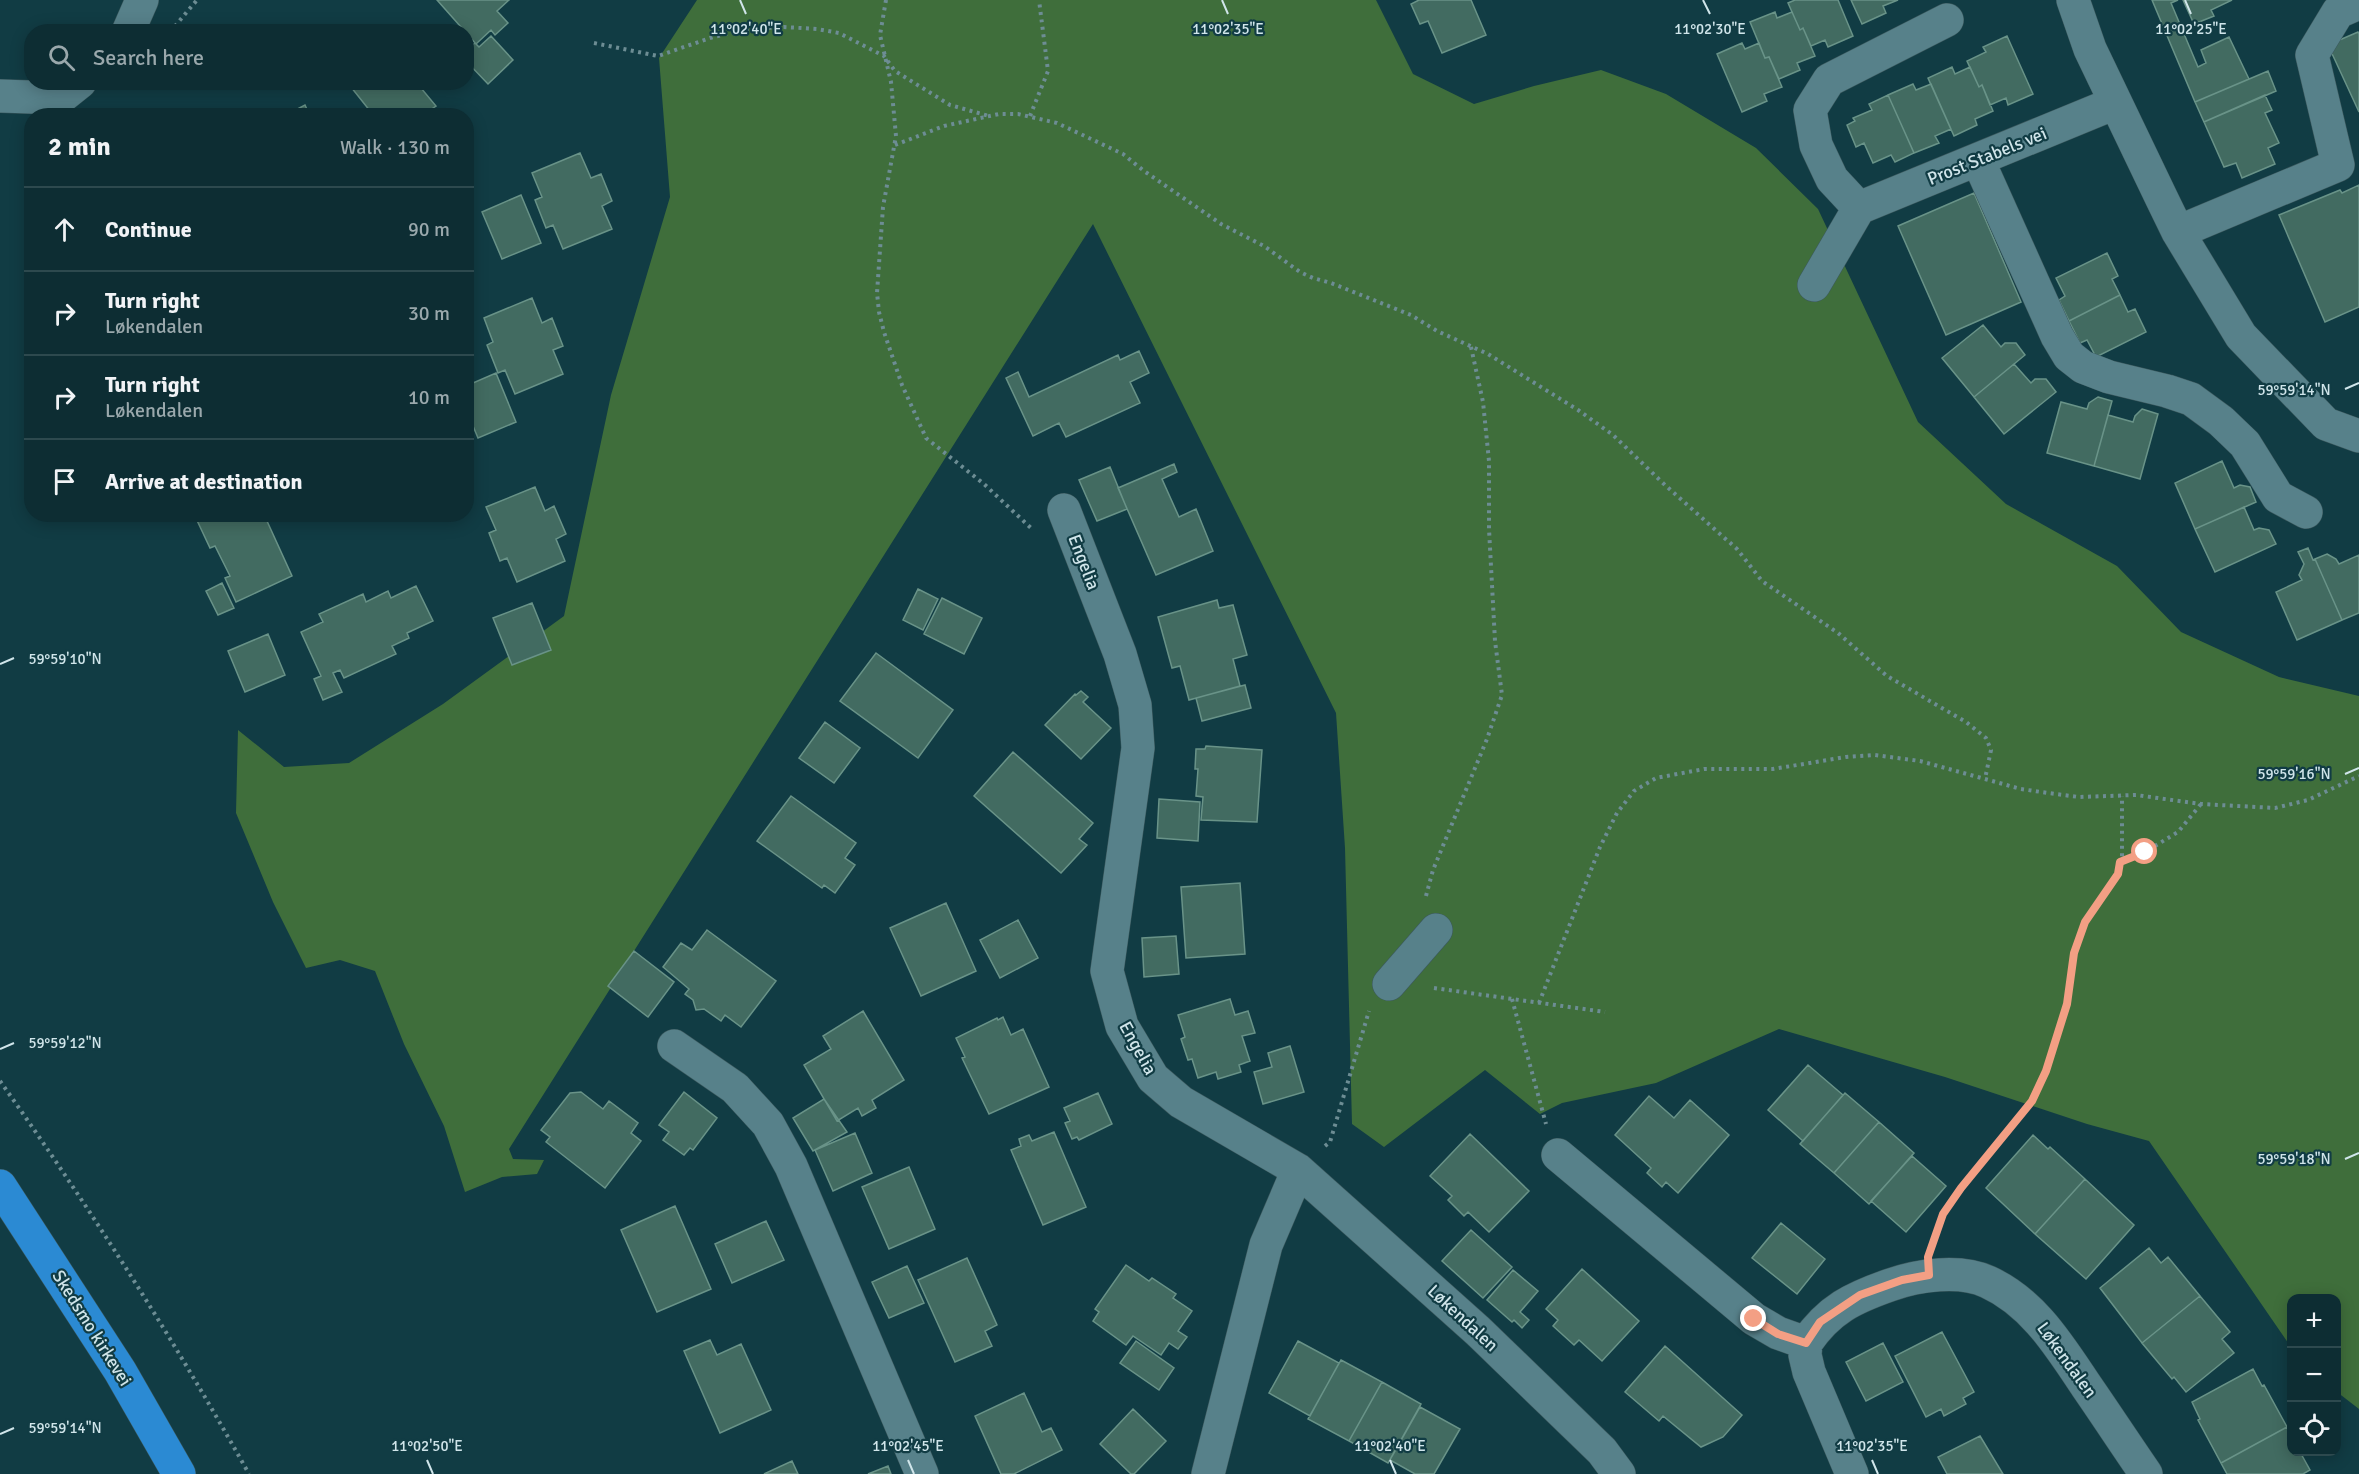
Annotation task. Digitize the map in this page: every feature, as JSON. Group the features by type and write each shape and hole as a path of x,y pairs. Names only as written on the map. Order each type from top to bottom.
{"highway":[{"name":"Skedsmo kirkevei","path":"0,1186 120,1371 179,1474"}],"street":[{"path":"132,24 142,0"},
{"path":"2073,0 2090,49 2178,232 2241,336 2326,424 2359,436"},
{"path":"2178,232 2349,162 2312,55 2338,12 2359,3"},
{"path":"1814,285 1859,208 1832,179 1816,145 1810,110 1828,80 1947,20"},
{"path":"0,96 70,98"},
{"name":"Prost Stabels vei","path":"1859,208 2115,103"},
{"path":"1978,160 2057,336 2069,356 2084,367 2109,377 2191,399 2221,421 2245,444 2278,497 2306,512"},
{"name":"Engelia","path":"1064,510 1120,654 1135,705 1137,748 1107,971 1122,1026 1153,1077 1181,1102 1298,1170"},
{"path":"1389,984 1431,936"},
{"path":"674,1046 735,1088 768,1124 791,1166 922,1474"},
{"path":"1558,1155 1754,1319 1778,1334 1806,1343 1805,1355 1809,1372 1852,1474"},
{"path":"1208,1474 1266,1245 1298,1170"},
{"name":"Løkendalen","path":"1298,1170 1478,1331 1602,1451 1619,1474"},
{"name":"Løkendalen","path":"1806,1343 1820,1322 1860,1295 1902,1280 1929,1275 1953,1274 1988,1281 2023,1304 2048,1330 2146,1474"}],"path":[{"path":"177,24 197,0"},
{"path":"886,0 880,35 891,82 895,145 883,207 877,293 879,312 902,385 926,438 984,484 1034,532"},
{"path":"1030,117 1048,70 1039,0"},
{"path":"594,43 658,56 745,29 795,28 839,33 884,56 895,71 926,92 950,105 990,116"},
{"path":"895,145 944,126 999,114 1018,114 1057,123 1124,154 1144,171 1221,224 1264,246 1313,279 1331,283 1411,315 1437,331 1488,354 1613,435 1737,549 1762,581 1838,633 1887,676 1966,722 1986,738 1991,750 1986,779"},
{"path":"1431,936 1417,927 1433,870 1487,739 1502,695 1489,529 1489,461 1483,402 1471,346"},
{"path":"1539,1003 1600,847 1617,813 1634,791 1656,778 1704,769 1773,769 1846,757 1875,755 1920,761 2048,793 2079,797 2136,795 2201,804 2275,808 2308,800 2359,776"},
{"path":"1929,1275 1928,1257 1943,1214 1961,1188 2032,1101 2046,1071 2067,1004 2074,953 2085,922 2118,874 2122,796"},
{"path":"2120,862 2145,852 2178,832 2201,804"},
{"path":"1298,1170 1330,1142 1370,1006 1377,993 1389,984 1405,984 1605,1012"},
{"path":"1512,999 1549,1136 1558,1155"},
{"path":"0,1082 113,1246 173,1342 249,1474"}],"green space":[{"path":"697,0 1376,0 1413,74 1474,104 1534,86 1601,70 1666,94 1756,148 1818,209 1918,422 2006,504 2117,566 2181,632 2279,677 2359,696 2359,1409 2341,1395 2341,1294 2287,1294 2287,1341 2149,1141 2087,1124 1945,1077 1779,1029 1656,1083 1562,1103 1540,1114 1485,1070 1384,1147 1352,1124 1345,848 1336,713 1093,224 509,1149 513,1159 544,1160 537,1174 502,1177 465,1192 444,1126 404,1044 375,971 340,960 306,968 273,902 236,813 238,730 284,767 349,763 443,704 564,616 611,395 670,197 659,58"}],"building":[{"path":"437,0 509,0 497,11 508,23 495,35 491,30 476,44 474,24 458,24"},
{"path":"1419,0 1471,0 1486,35 1442,53 1428,21 1420,24 1411,4"},
{"path":"1795,0 1838,0 1853,36 1828,47 1825,40 1811,46 1803,28 1800,30 1788,3"},
{"path":"1851,0 1898,0 1883,6 1886,13 1862,24"},
{"path":"2152,0 2178,0 2171,3 2198,67 2206,63 2201,50 2229,37 2249,79 2195,102"},
{"path":"2183,0 2232,0 2211,10 2214,16 2194,24"},
{"path":"1775,12 1777,18 1792,12 1800,30 1803,28 1815,56 1797,63 1800,70 1779,79 1769,57 1765,58 1750,22"},
{"path":"2358,32 2359,34 2359,112 2328,45"},
{"path":"491,36 513,60 488,84 474,69 474,44 479,47"},
{"path":"2007,36 2033,94 2008,105 2006,98 1990,105 1982,85 1979,87 1967,61 1986,52 1983,47"},
{"path":"1742,43 1745,49 1759,43 1765,58 1769,57 1782,87 1764,94 1767,101 1742,112 1717,54"},
{"path":"1952,67 1955,74 1970,67 1979,87 1982,85 1993,111 1975,119 1977,125 1954,136 1928,78"},
{"path":"2268,71 2276,91 2204,122 2195,102"},
{"path":"1913,84 1916,90 1931,84 1951,129 1935,136 1939,143 1914,153 1888,95"},
{"path":"353,90 423,90 436,106 433,108 368,108"},
{"path":"1888,95 1914,153 1895,162 1891,155 1873,163 1864,143 1856,147 1847,125 1855,121 1853,118 1872,110 1869,104"},
{"path":"2265,95 2272,110 2265,113 2279,143 2268,148 2275,164 2242,178 2236,163 2224,167 2204,122"},
{"path":"580,153 591,178 601,174 612,201 602,206 612,229 563,249 553,225 546,228 535,200 542,197 532,173"},
{"path":"2359,185 2359,307 2325,322 2279,215 2340,190 2342,193"},
{"path":"1974,193 2021,302 1946,335 1898,226"},
{"path":"521,195 541,243 502,259 482,212"},
{"path":"2107,253 2118,276 2112,279 2120,295 2069,321 2059,300 2065,296 2056,278"},
{"path":"2120,295 2128,312 2135,309 2146,332 2096,357 2087,340 2080,343 2069,321"},
{"path":"532,298 542,323 552,318 563,346 553,350 563,374 515,394 505,370 498,373 487,345 493,342 484,318"},
{"path":"1983,325 2001,347 2005,343 2016,343 2025,355 1974,397 1942,358"},
{"path":"1139,351 1149,373 1130,382 1140,403 1066,437 1059,423 1033,436 1006,378 1018,372 1029,397 1118,355 1120,360"},
{"path":"2014,364 2031,383 2035,379 2046,379 2056,392 2004,434 1974,397"},
{"path":"496,373 516,422 478,438 474,428 474,383"},
{"path":"2098,397 2112,401 2094,466 2047,453 2061,402 2087,409 2089,403"},
{"path":"2142,409 2158,414 2140,479 2094,466 2108,415 2133,422"},
{"path":"2222,461 2234,488 2240,485 2250,487 2256,502 2195,529 2175,483"},
{"path":"1174,464 1177,472 1162,479 1179,517 1196,509 1213,551 1156,575 1118,488"},
{"path":"1110,467 1127,509 1097,521 1079,480"},
{"path":"535,487 545,511 554,506 566,534 556,539 565,561 517,582 507,558 500,561 489,533 496,530 486,507"},
{"path":"2244,507 2254,530 2259,528 2269,530 2276,544 2215,572 2195,529"},
{"path":"198,522 267,522 292,576 236,602 225,578 230,576 215,546 210,548"},
{"path":"2308,548 2342,620 2297,640 2276,592 2302,580 2299,575 2304,564 2298,552"},
{"path":"2327,554 2336,559 2339,564 2359,555 2359,613 2342,620 2315,559"},
{"path":"222,583 234,608 218,615 206,591"},
{"path":"416,586 433,621 407,633 409,638 392,646 396,654 344,678 340,670 333,673 342,692 323,700 314,679 321,676 301,632 323,622 319,614 363,594 366,602 388,591 391,598"},
{"path":"918,589 938,599 923,630 903,620"},
{"path":"942,598 982,618 964,654 924,634"},
{"path":"1217,600 1219,608 1233,605 1247,655 1233,659 1240,686 1189,700 1180,666 1172,668 1158,617"},
{"path":"532,603 551,650 512,665 493,618"},
{"path":"268,634 285,675 245,692 228,651"},
{"path":"876,653 953,710 918,758 840,701"},
{"path":"1245,685 1251,708 1202,721 1196,698"},
{"path":"1081,691 1088,697 1083,702 1111,728 1081,759 1045,725 1075,694"},
{"path":"825,722 860,748 834,783 799,758"},
{"path":"1206,746 1262,750 1257,822 1201,820 1203,797 1196,796 1198,769 1195,769 1196,749 1205,749"},
{"path":"1013,752 1093,823 1079,839 1087,845 1061,873 974,796"},
{"path":"791,796 856,843 845,858 855,865 835,893 824,885 822,888 757,841"},
{"path":"1159,799 1200,802 1198,841 1157,838"},
{"path":"1240,883 1245,954 1186,958 1181,887"},
{"path":"946,903 976,971 921,996 890,928"},
{"path":"1018,920 1038,958 1000,978 980,940"},
{"path":"707,930 776,981 741,1027 725,1015 721,1021 704,1009 696,1010 693,1000 685,994 689,989 663,967 681,943 692,950"},
{"path":"1176,936 1179,974 1144,977 1142,938"},
{"path":"634,951 674,982 648,1017 608,986"},
{"path":"1230,999 1235,1015 1248,1011 1255,1033 1242,1036 1250,1061 1239,1065 1241,1072 1218,1079 1216,1072 1198,1078 1192,1059 1188,1060 1181,1039 1185,1037 1178,1015"},
{"path":"863,1011 904,1080 872,1100 876,1108 862,1116 858,1108 837,1121 804,1065 831,1049 823,1036"},
{"path":"1003,1017 1011,1035 1023,1029 1049,1087 989,1114 962,1058 965,1057 956,1038"},
{"path":"1290,1046 1304,1092 1263,1104 1254,1072 1272,1067 1268,1053"},
{"path":"1808,1065 1843,1095 1803,1141 1768,1110"},
{"path":"581,1092 603,1109 609,1101 638,1123 631,1133 641,1141 605,1188 546,1142 550,1137 541,1130 570,1093"},
{"path":"684,1092 717,1118 693,1150 690,1148 684,1155 663,1140 669,1132 659,1125"},
{"path":"1098,1093 1112,1124 1079,1140 1077,1137 1072,1139 1065,1123 1070,1121 1064,1108"},
{"path":"1845,1093 1879,1122 1834,1173 1800,1144"},
{"path":"1649,1096 1674,1118 1690,1100 1729,1135 1678,1193 1666,1182 1662,1187 1647,1173 1651,1168 1615,1135"},
{"path":"824,1099 847,1132 813,1151 793,1118"},
{"path":"1879,1122 1914,1153 1869,1204 1834,1173"},
{"path":"1054,1132 1086,1207 1043,1225 1011,1150 1021,1146 1019,1139 1029,1135 1032,1141"},
{"path":"855,1133 872,1173 833,1191 815,1150"},
{"path":"1470,1134 1529,1191 1489,1232 1468,1212 1464,1216 1448,1200 1452,1196 1430,1176"},
{"path":"2033,1135 2048,1149 2050,1147 2085,1179 2035,1234 1986,1188"},
{"path":"1912,1156 1946,1186 1906,1232 1871,1201"},
{"path":"909,1167 935,1229 889,1249 862,1187"},
{"path":"2085,1179 2134,1225 2086,1279 2035,1234"},
{"path":"675,1206 711,1289 657,1312 621,1230"},
{"path":"766,1221 784,1260 732,1283 715,1244"},
{"path":"1781,1223 1825,1259 1797,1294 1752,1258"},
{"path":"1471,1230 1512,1267 1483,1298 1442,1261"},
{"path":"2149,1248 2161,1263 2168,1257 2200,1296 2142,1343 2100,1288"},
{"path":"967,1258 997,1325 985,1331 992,1346 955,1362 918,1280"},
{"path":"1126,1265 1149,1281 1152,1278 1176,1294 1173,1298 1192,1311 1178,1331 1187,1337 1178,1349 1169,1343 1161,1355 1133,1336 1126,1345 1093,1321 1099,1312 1095,1309"},
{"path":"907,1266 924,1303 889,1318 872,1282"},
{"path":"1582,1269 1639,1321 1602,1361 1579,1340 1574,1345 1553,1326 1558,1320 1546,1309"},
{"path":"1513,1270 1538,1291 1520,1312 1529,1320 1522,1328 1487,1300"},
{"path":"2200,1296 2230,1332 2222,1339 2234,1353 2186,1392 2142,1343"},
{"path":"1942,1332 1974,1392 1963,1398 1966,1404 1944,1416 1941,1409 1926,1417 1895,1356"},
{"path":"710,1340 717,1355 741,1344 771,1410 720,1433 684,1351"},
{"path":"1136,1341 1174,1368 1159,1390 1120,1363"},
{"path":"1298,1341 1339,1363 1310,1416 1269,1393"},
{"path":"1883,1343 1903,1382 1866,1401 1846,1362"},
{"path":"1665,1346 1742,1415 1723,1437 1701,1447 1663,1416 1659,1421 1625,1392"},
{"path":"1341,1360 1382,1382 1349,1441 1308,1419"},
{"path":"2253,1369 2287,1427 2221,1463 2198,1420 2200,1419 2192,1402"},
{"path":"1382,1382 1421,1404 1388,1463 1349,1441"},
{"path":"1024,1393 1042,1432 1051,1428 1062,1450 1014,1474 1001,1474 975,1416"},
{"path":"1420,1407 1460,1429 1434,1474 1415,1474 1390,1460"},
{"path":"1133,1409 1166,1441 1134,1474 1131,1474 1100,1444"},
{"path":"2287,1427 2287,1456 2302,1456 2310,1470 2303,1474 2227,1474 2221,1463"},
{"path":"1980,1436 2003,1474 1947,1474 1938,1457"},
{"path":"792,1461 798,1474 764,1474"},
{"path":"888,1466 891,1474 868,1474"}],"route":[{"path":"1754,1319 1778,1334 1806,1343 1820,1322 1860,1295 1902,1280 1929,1275 1928,1257 1943,1214 1961,1188 2032,1101 2046,1071 2067,1004 2074,953 2085,922 2118,874 2120,862 2145,852"}]}
